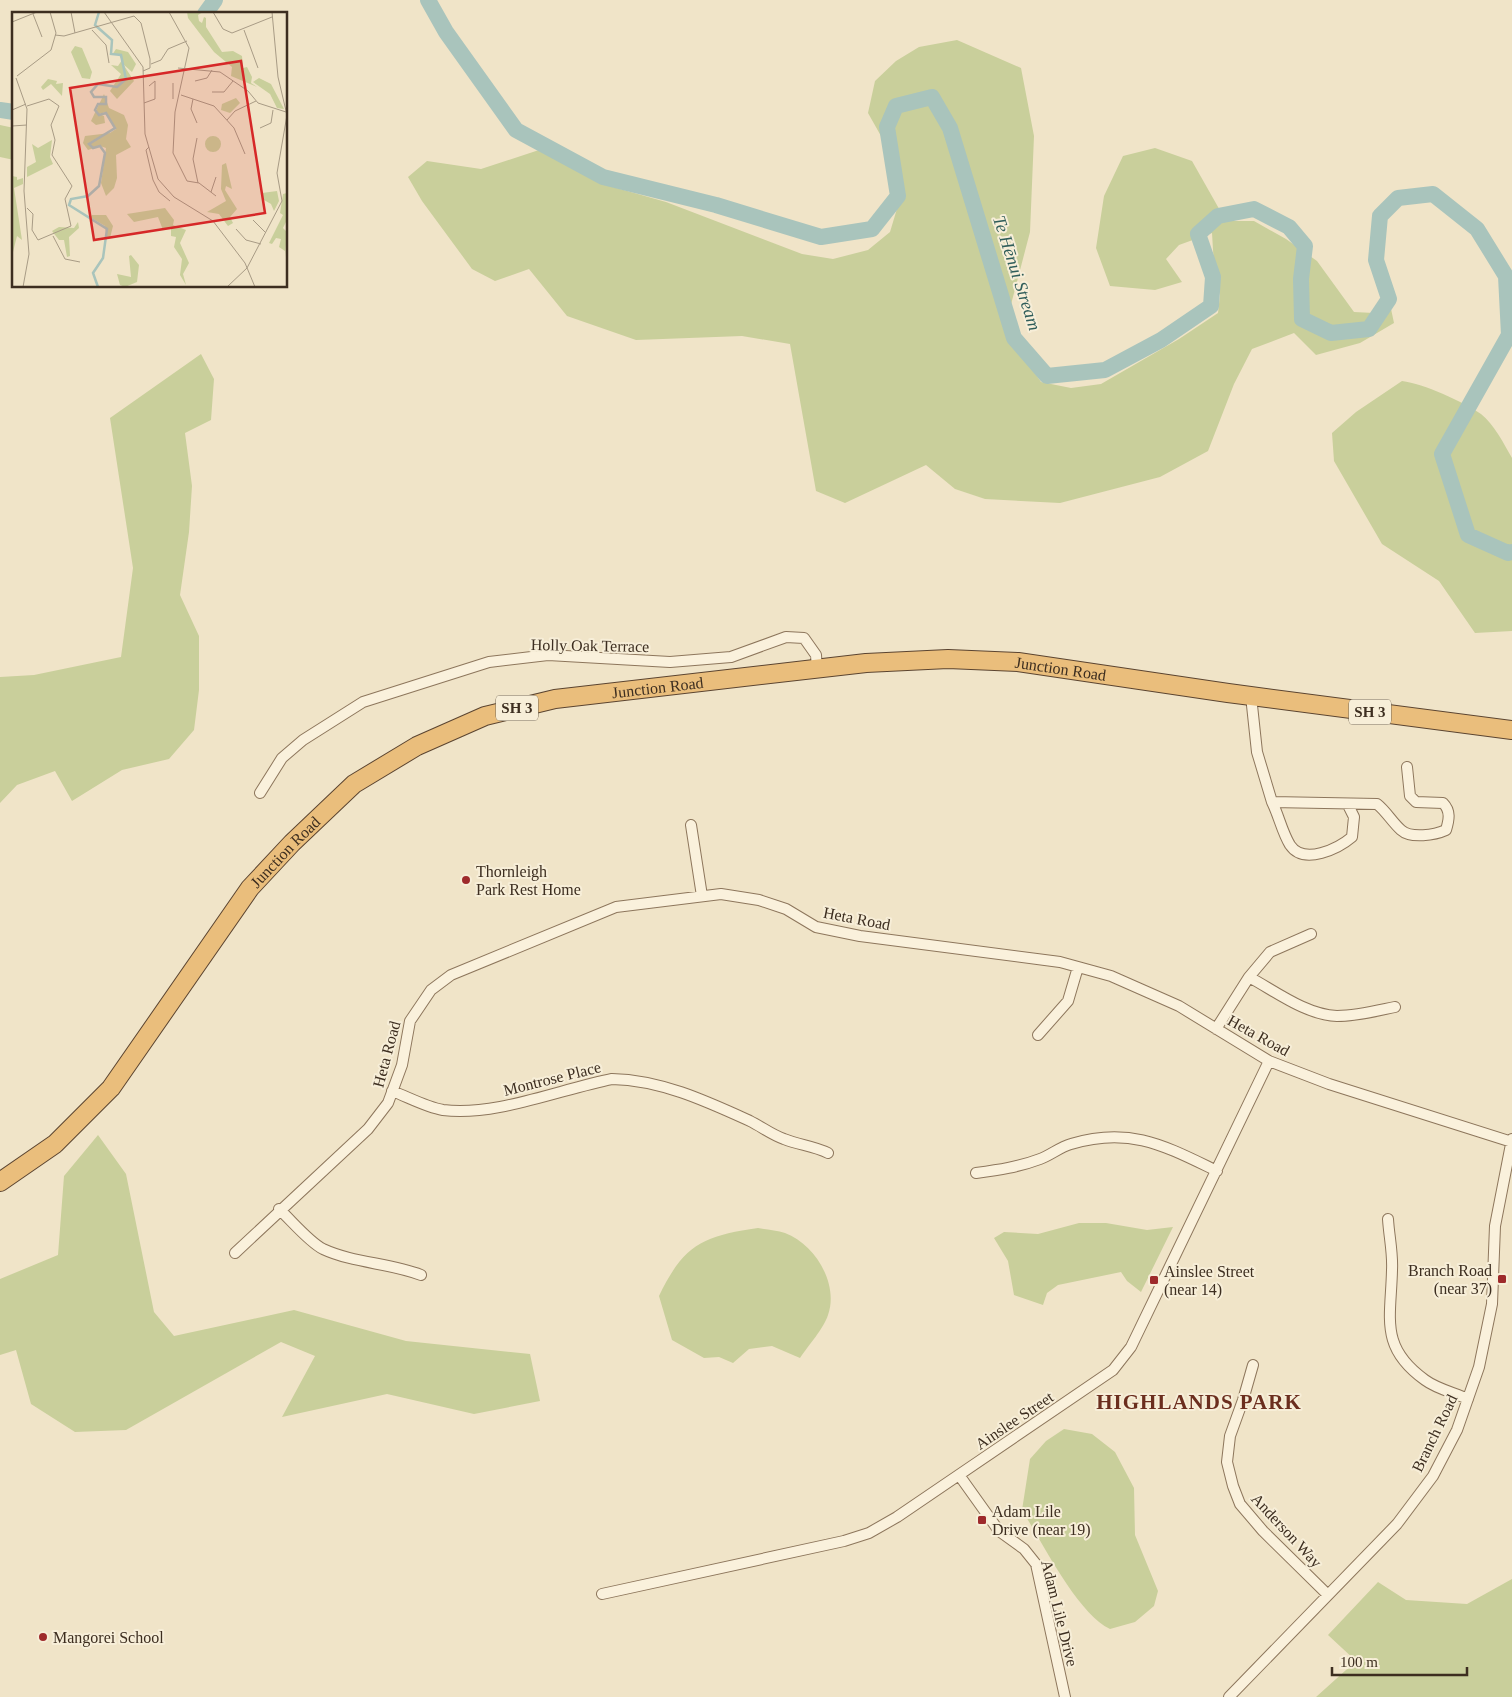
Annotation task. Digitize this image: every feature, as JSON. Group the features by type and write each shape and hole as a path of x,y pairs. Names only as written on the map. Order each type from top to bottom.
{"highway":[{"name":"Junction Road","path":"0,1182 55,1144 111,1088 250,888 292,843 354,784 417,746 485,716 555,699 866,663 948,658 1018,662 1251,696 1512,730"}],"street":[{"name":"Holly Oak Terrace","path":"260,793 282,758 303,740 363,702 489,662 548,655 670,662 731,657 786,637 804,638 816,655 817,670"},
{"path":"1251,696 1257,752 1272,802 1291,846 1301,853 1330,852 1352,837 1354,817 1348,805"},
{"path":"1272,802 1348,805 1377,804 1402,831 1412,835 1440,833 1446,830 1449,820 1448,808 1443,803 1416,802 1410,796 1407,767"},
{"path":"691,825 702,896"},
{"name":"Heta Road","path":"234,1253 279,1209 368,1129 388,1103 402,1066 410,1021 430,990 451,975 616,907 721,894 759,900 786,909 816,927 860,936 1060,962 1112,976 1158,995 1269,1061 1329,1084 1512,1141"},
{"path":"1216,1029 1249,977 1270,952 1311,934"},
{"path":"1038,1035 1068,1001 1078,967"},
{"path":"1249,977 1312,1011 1336,1016 1361,1014 1395,1007"},
{"name":"Ainslee Street","path":"602,1594 857,1538 883,1526 1106,1376 1119,1364 1131,1347 1269,1061"},
{"name":"Montrose Place","path":"392,1092 442,1110 474,1110 494,1108 612,1079 631,1080 659,1084 751,1122 783,1139 817,1148 828,1153"},
{"path":"976,1172 1006,1169 1040,1159 1069,1145 1114,1136 1161,1144 1217,1171"},
{"name":"Branch Road","path":"1229,1697 1397,1524 1433,1476 1457,1430 1479,1367 1492,1304 1495,1226 1512,1141"},
{"path":"279,1209 322,1248 361,1260 400,1266 421,1275"},
{"path":"1388,1219 1392,1266 1388,1314 1392,1340 1407,1365 1427,1382 1468,1399"},
{"name":"Anderson Way","path":"1253,1365 1230,1436 1227,1462 1233,1486 1240,1504 1263,1531 1328,1595"},
{"name":"Adam Lile Drive","path":"959,1475 998,1532 1024,1549 1036,1564 1065,1697"}],"green space":[{"path":"957,40 1021,68 1034,136 1030,232 1008,316 1022,354 1041,382 1071,388 1101,384 1179,339 1218,313 1220,295 1214,266 1212,233 1179,245 1166,259 1182,282 1155,290 1110,286 1096,248 1104,196 1123,156 1155,148 1192,161 1226,221 1254,221 1286,239 1317,261 1354,312 1374,313 1387,290 1394,323 1360,343 1316,355 1294,333 1252,349 1234,384 1208,451 1160,477 1060,503 985,499 955,489 926,465 845,503 816,491 790,344 742,336 636,340 567,316 529,269 495,281 472,269 422,201 408,177 427,161 481,169 539,150 606,185 666,202 802,254 833,259 868,250 890,232 899,202 894,159 868,113 875,81 896,61 919,47"},
{"path":"0,125 12,128 12,160 0,157"},
{"path":"201,354 214,379 211,420 185,433 192,486 189,532 180,595 199,636 199,690 194,730 169,759 122,770 72,801 55,771 17,785 0,803 0,677 34,675 121,657 133,568 110,418"},
{"path":"1402,381 1443,394 1481,414 1494,429 1512,458 1512,631 1475,633 1439,581 1382,544 1334,461 1332,433 1356,412"},
{"path":"98,1135 126,1174 154,1312 174,1336 294,1310 406,1341 530,1354 540,1401 474,1414 387,1394 282,1417 315,1356 281,1342 126,1430 75,1432 31,1404 16,1350 0,1355 0,1279 58,1255 64,1176"},
{"path":"1079,1223 1106,1223 1147,1230 1173,1227 1141,1292 1127,1281 1121,1272 1058,1285 1047,1293 1043,1305 1014,1295 1008,1261 994,1238 1004,1232 1038,1234"},
{"path":"758,1228 782,1232 796,1238 815,1256 827,1278 831,1303 828,1315 800,1358 772,1346 749,1349 733,1363 719,1357 704,1358 672,1340 659,1296 677,1265 687,1254 709,1239"},
{"path":"1064,1429 1092,1434 1115,1452 1134,1488 1135,1535 1158,1591 1154,1606 1135,1622 1110,1629 1098,1621 1085,1608 1061,1576 1022,1510 1030,1459 1046,1441"},
{"path":"1512,1579 1512,1697 1316,1697 1356,1661 1328,1635 1378,1582 1406,1600 1467,1604"}],"waterway":[{"name":"Te Hēnui Stream","path":"206,12 215,0"},
{"name":"Te Hēnui Stream","path":"428,0 446,32 516,130 603,177 716,205 821,237 872,229 898,196 887,127 896,106 932,97 950,128 1014,338 1047,376 1105,370 1161,340 1211,306 1213,277 1198,234 1218,216 1254,209 1289,227 1305,246 1301,279 1302,319 1331,333 1369,329 1389,299 1376,260 1380,216 1398,198 1433,194 1477,229 1506,276 1509,335 1442,454 1468,535 1508,553 1512,552"},
{"name":"Te Hēnui Stream","path":"0,110 12,112"}],"place":[{"name":"Thornleigh Park Rest Home","path":"466,880"},
{"name":"Branch Road (near 37)","path":"1502,1279"},
{"name":"Ainslee Street (near 14)","path":"1154,1280"},
{"name":"Adam Lile Drive (near 19)","path":"982,1520"},
{"name":"Mangorei School","path":"43,1637"}],"district":[{"name":"HIGHLANDS PARK","path":"1199,1402"}]}
